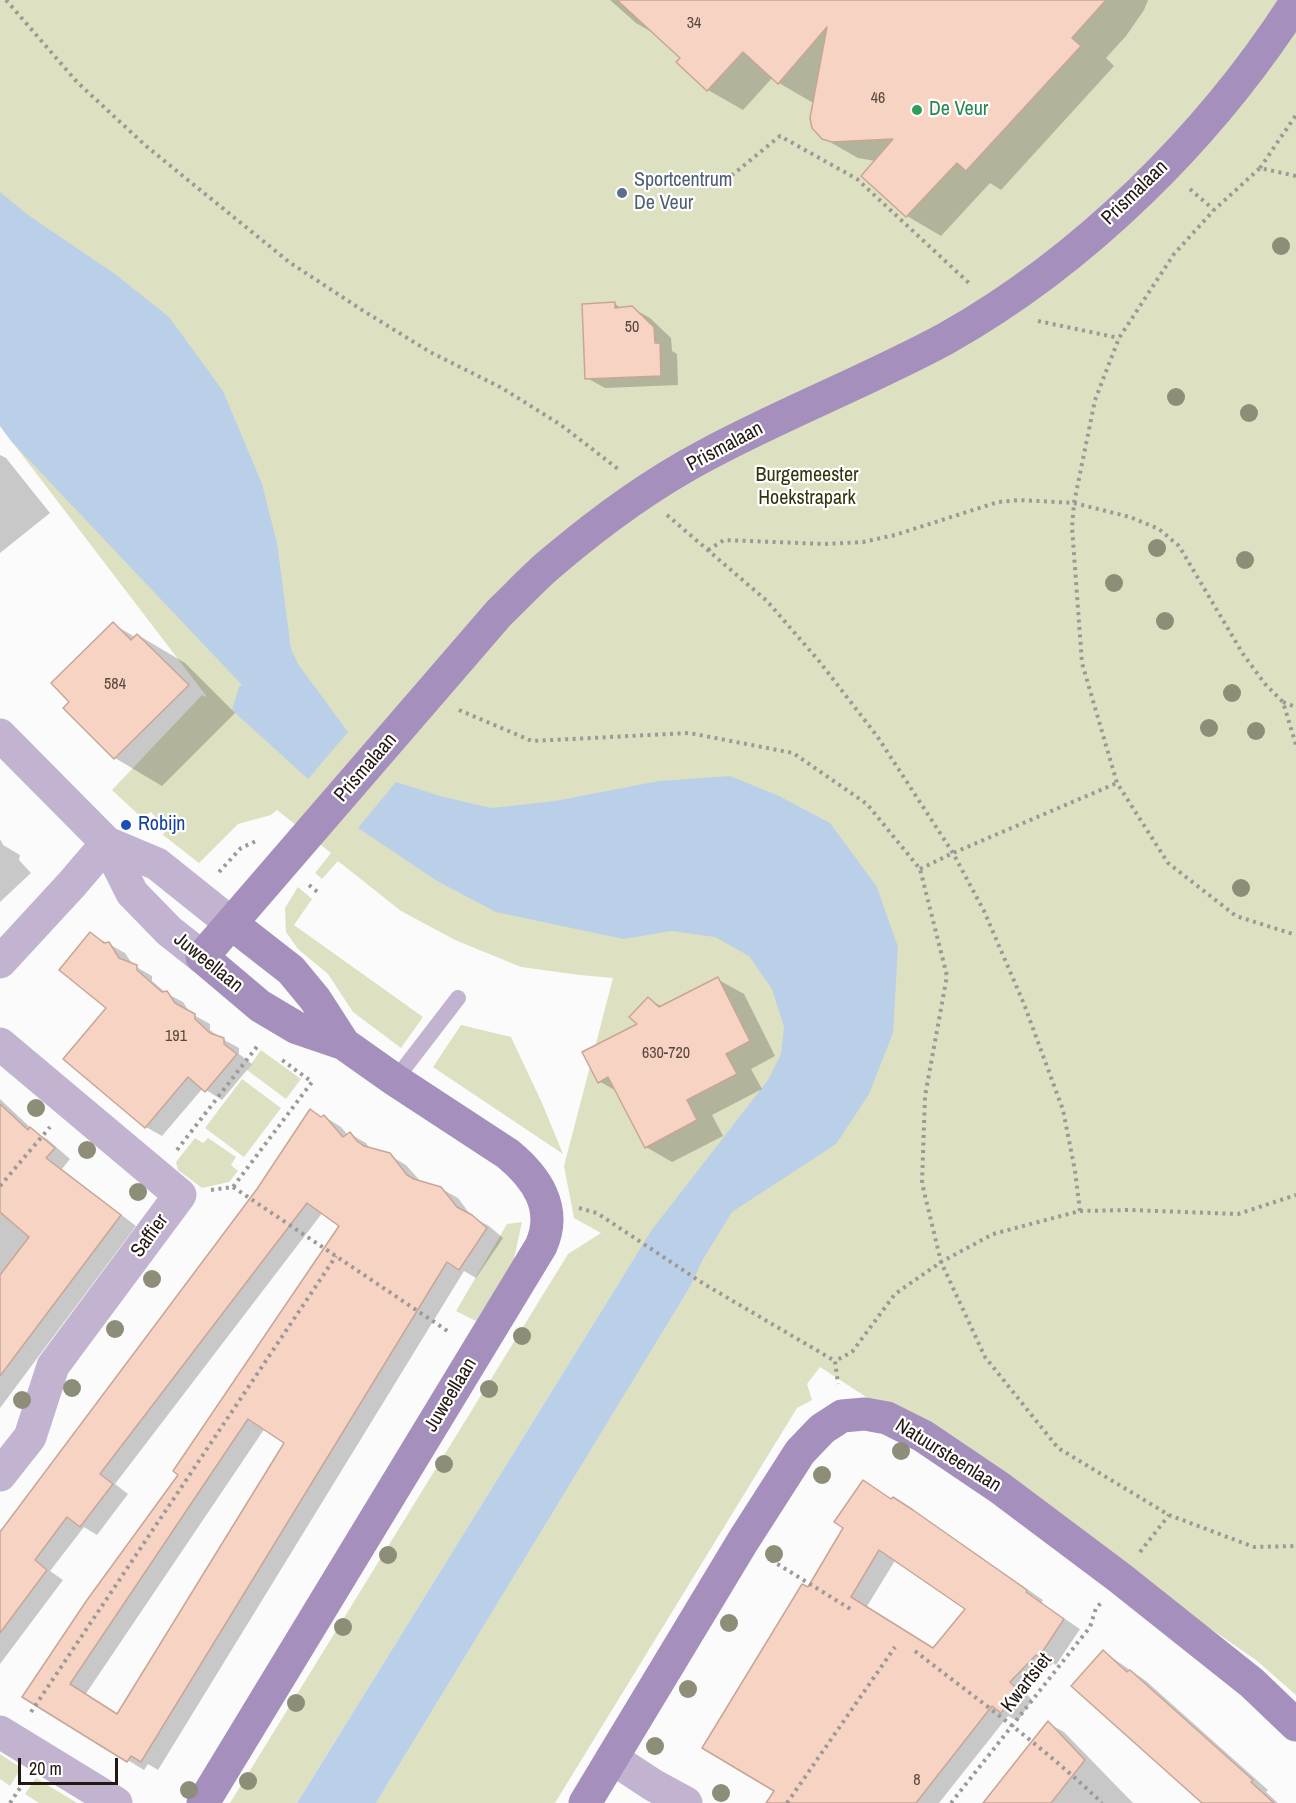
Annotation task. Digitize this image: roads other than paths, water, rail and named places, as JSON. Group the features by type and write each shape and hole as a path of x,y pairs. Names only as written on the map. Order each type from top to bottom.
{"street":[{"name":"Prismalaan","path":"202,957 500,613 550,564 643,494 703,456 881,372 946,338 1062,260 1117,212 1173,158 1230,93 1296,2"},
{"name":"Juweellaan","path":"0,735 107,843 132,894 169,931 260,1006 297,1028 344,1044 394,1080 508,1154 524,1167 543,1196 547,1233 541,1246 203,1803"},
{"name":"Juweellaan","path":"107,843 157,864 291,970 315,999 344,1044"},
{"path":"0,962 107,843"},
{"name":"Saffier","path":"0,1044 168,1186 53,1366 30,1437 0,1475"},
{"name":"Natuursteenlaan","path":"612,1758 743,1541 800,1452 822,1429 842,1416 865,1414 887,1418 923,1436 1000,1488 1120,1578 1252,1683 1296,1725"},
{"path":"6,1736 116,1803"},
{"path":"585,1803 612,1758 686,1803"}],"lane":[{"path":"394,1080 458,998"}],"water":[{"path":"0,192 28,215 115,274 169,317 223,391 262,484 277,543 291,649 298,664 348,732 308,779 232,710 239,687 242,685 11,441 0,426"},
{"path":"730,776 779,796 830,823 877,887 898,947 893,1033 869,1094 836,1144 732,1212 702,1261 691,1285 376,1803 297,1803 651,1231 768,1080 781,1054 784,1027 772,989 749,956 715,937 672,931 623,939 496,912 437,881 358,828 396,782 440,796 491,808 555,801 659,781"}],"place":[{"name":"De Veur","path":"917,110"},
{"name":"Sportcentrum De Veur","path":"622,193"},
{"name":"Robijn","path":"126,825"}],"park label":[{"name":"Burgemeester Hoekstrapark","path":"807,488"}]}
